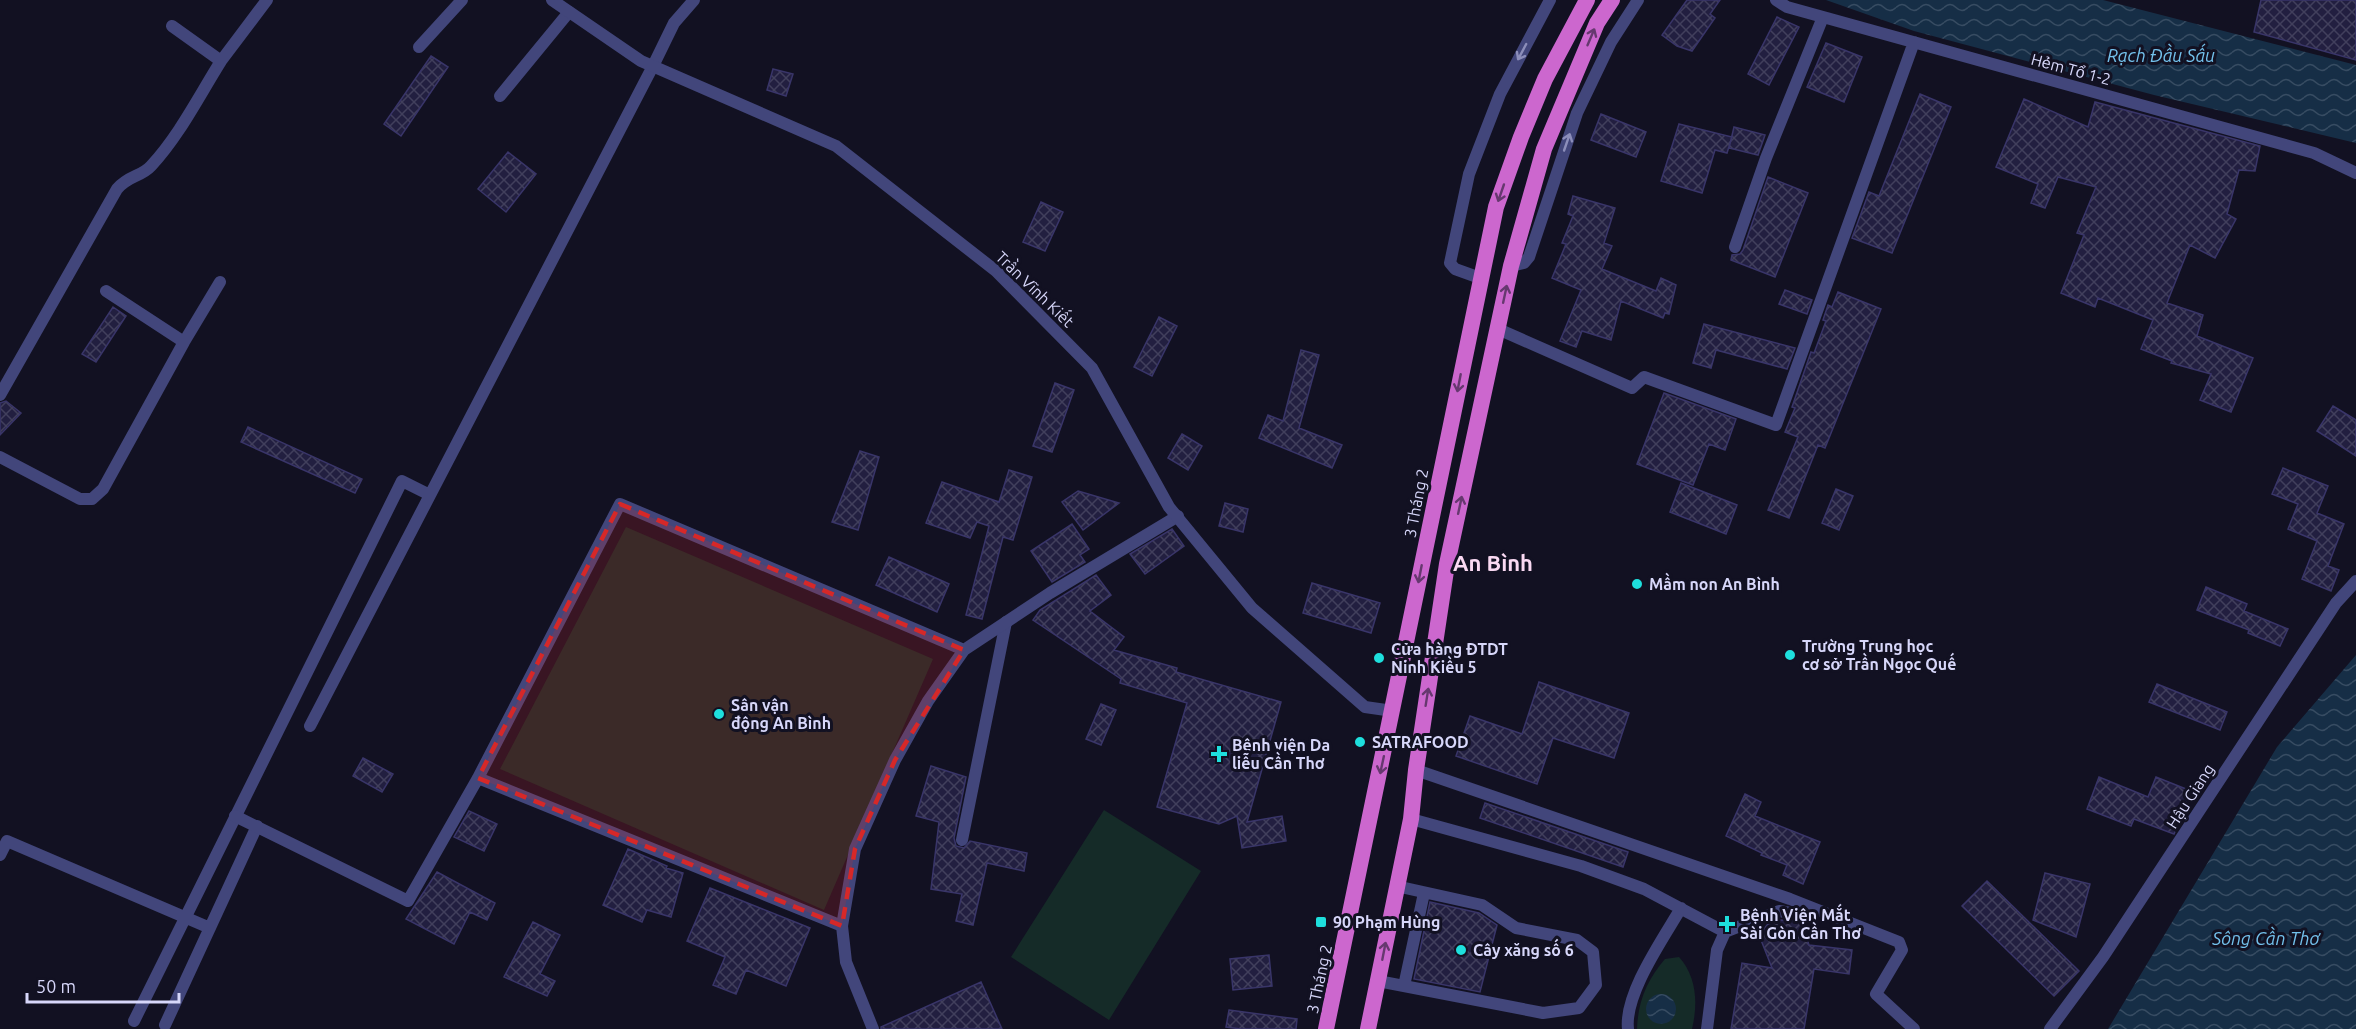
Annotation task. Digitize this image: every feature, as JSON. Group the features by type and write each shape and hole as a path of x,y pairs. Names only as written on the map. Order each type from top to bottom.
{"highway":[{"name":"3 Tháng 2","path":"1326,1029 1496,207 1545,79 1587,0"},
{"path":"1368,1029 1411,819 1416,770 1447,564 1511,266 1544,149 1597,23 1612,0"}],"street":[{"path":"0,395 117,189 126,179 152,166 221,61 267,0"},
{"path":"419,47 462,0"},
{"name":"Trần Vĩnh Kiết","path":"552,0 641,61 836,146 996,271 1092,368 1169,507 1252,608 1365,707 1393,711"},
{"path":"310,726 674,23 694,0"},
{"path":"1480,278 1455,268 1450,263 1470,174 1500,94 1550,0"},
{"path":"1511,266 1524,263 1529,256 1577,113 1611,42 1638,0"},
{"name":"Hẻm Tổ 1-2","path":"1776,0 1787,7 2314,153 2356,173"},
{"path":"500,96 569,12"},
{"path":"1735,247 1766,158 1823,17"},
{"path":"172,26 221,61"},
{"path":"1498,329 1632,388 1644,377 1776,425 1914,42"},
{"path":"0,457 80,499 92,499 103,489 184,342 220,282"},
{"path":"106,291 184,342"},
{"path":"134,1021 402,481 430,495"},
{"path":"235,816 408,901 478,778 620,504 964,650"},
{"path":"873,1029 846,962 842,926 855,849 895,760 928,701 964,650 1050,593 1178,516"},
{"name":"Hậu Giang","path":"2050,1029 2103,957 2336,603 2356,581"},
{"path":"962,840 1006,622"},
{"path":"1416,770 1790,898 1899,942 1902,950 1876,994 1914,1029"},
{"path":"478,778 842,926"},
{"path":"1411,819 1581,866 1644,889 1725,932"},
{"path":"165,1025 257,826"},
{"path":"0,855 7,841 210,928"},
{"path":"1378,981 1543,1013 1579,1008 1596,985 1593,952 1577,940 1515,928 1482,905 1396,886"},
{"path":"1404,986 1424,892"},
{"path":"1628,1029 1627,1017 1642,976 1681,908"},
{"path":"1707,1029 1717,950 1725,932 1779,911 1797,914"}],"highlighted area":[{"path":"620,504 964,650 895,760 855,849 842,926 478,778"}],"green space":[{"name":"Sân vận động An Bình","path":"626,527 933,659 824,910 500,769"},
{"path":"1104,810 1201,871 1109,1020 1011,957"},
{"path":"1679,957 1693,982 1695,1010 1692,1029 1637,1029 1642,1000 1653,975 1665,959"}],"water":[{"name":"Rạch Đầu Sấu","path":"1826,0 2103,0 2356,65 2356,143 2154,95 1914,31"},
{"name":"Sông Cần Thơ","path":"2356,655 2356,1029 2108,1029 2277,747"},
{"path":"1661,994 1672,998 1676,1009 1672,1020 1661,1024 1650,1020 1646,1009 1650,998"}],"building":[{"path":"1687,0 1720,0 1710,14 1715,18 1692,51 1677,46 1662,35"},
{"path":"2261,0 2356,0 2356,60 2254,32"},
{"path":"1777,17 1799,27 1769,85 1748,74"},
{"path":"1826,43 1862,57 1844,102 1807,87"},
{"path":"431,56 448,67 401,136 384,124"},
{"path":"773,69 793,74 786,96 767,90"},
{"path":"1920,94 1951,107 1892,253 1852,238 1869,192 1879,196"},
{"path":"2024,99 2088,127 2095,102 2260,146 2255,171 2239,170 2227,214 2236,219 2215,258 2190,245 2167,303 2203,315 2197,336 2253,358 2231,412 2200,400 2211,374 2171,363 2172,361 2141,349 2153,320 2098,298 2095,307 2061,293 2084,235 2077,233 2096,187 2058,177 2045,208 2031,203 2038,184 1996,167"},
{"path":"1601,114 1646,132 1636,157 1591,140"},
{"path":"1679,124 1732,137 1727,153 1715,150 1702,193 1661,181"},
{"path":"1734,127 1765,135 1758,155 1729,148"},
{"path":"508,152 536,174 506,212 478,189"},
{"path":"1768,177 1808,193 1775,277 1731,260 1732,255 1740,254 1743,250"},
{"path":"1573,196 1615,208 1604,243 1612,246 1602,269 1656,291 1661,278 1676,285 1669,314 1665,313 1663,318 1621,301 1611,340 1582,331 1576,347 1560,341 1581,290 1552,278 1566,244 1562,243 1573,216 1568,214"},
{"path":"1041,202 1063,212 1045,251 1023,242"},
{"path":"1785,290 1812,300 1807,314 1779,304"},
{"path":"1838,292 1881,309 1825,448 1818,445 1789,518 1768,510 1798,437 1785,432 1795,408 1792,407 1811,352 1814,353 1826,321 1823,320 1828,305 1832,307"},
{"path":"113,307 126,316 96,362 82,354"},
{"path":"1159,317 1177,326 1152,376 1134,367"},
{"path":"1704,324 1795,348 1787,369 1716,350 1711,368 1693,363"},
{"path":"1301,350 1319,355 1299,428 1342,445 1332,468 1259,438 1268,415 1283,421"},
{"path":"1055,383 1074,390 1052,452 1033,446"},
{"path":"1664,393 1736,419 1725,450 1709,444 1693,485 1637,464"},
{"path":"6,401 21,413 0,435 0,403"},
{"path":"2333,406 2356,420 2356,456 2317,431"},
{"path":"248,427 362,479 355,493 241,442"},
{"path":"1182,434 1202,446 1188,470 1168,458"},
{"path":"860,451 879,457 858,530 832,522"},
{"path":"2283,468 2328,486 2317,513 2344,524 2328,566 2339,570 2331,591 2302,579 2317,541 2288,529 2298,504 2272,494"},
{"path":"1009,470 1032,477 1013,540 1003,537 982,619 966,615 989,526 977,522 970,538 926,523 942,482 999,502"},
{"path":"1681,483 1737,505 1726,534 1670,512"},
{"path":"1836,489 1853,496 1839,530 1822,523"},
{"path":"1078,491 1119,503 1083,530 1062,502"},
{"path":"1225,503 1248,509 1243,532 1219,526"},
{"path":"1072,524 1089,549 1080,555 1085,562 1052,582 1031,551"},
{"path":"1172,529 1184,546 1145,574 1130,554"},
{"path":"889,557 949,584 937,612 876,585"},
{"name":"Bệnh viện Da liễu Cần Thơ","path":"1096,575 1111,595 1090,611 1124,637 1114,650 1177,668 1176,672 1281,702 1247,822 1282,816 1286,841 1242,848 1237,816 1219,824 1157,807 1187,703 1120,683 1121,679 1033,620 1040,610"},
{"path":"1312,583 1380,603 1371,633 1303,613"},
{"path":"2206,587 2247,604 2244,611 2288,629 2280,646 2248,633 2249,630 2197,610"},
{"path":"1539,682 1629,713 1614,758 1553,738 1537,784 1456,756 1470,716 1522,734"},
{"path":"2157,684 2227,712 2220,730 2149,702"},
{"path":"1101,704 1116,710 1101,745 1086,739"},
{"path":"363,758 393,774 382,792 353,776"},
{"path":"931,766 966,777 954,838 956,846 964,848 970,841 1027,853 1024,871 987,863 973,925 956,921 962,894 931,889 939,822 916,816"},
{"path":"2099,777 2148,797 2156,777 2191,791 2174,834 2134,819 2131,826 2087,809"},
{"path":"1745,794 1761,802 1755,816 1820,842 1803,884 1783,875 1787,865 1761,855 1762,853 1726,836"},
{"path":"1485,803 1628,852 1623,867 1480,818"},
{"path":"469,811 497,824 484,851 454,837"},
{"path":"628,849 667,866 666,868 683,873 671,917 647,910 642,922 603,905"},
{"path":"437,872 495,903 487,920 470,912 454,944 406,919"},
{"path":"2045,873 2090,884 2076,937 2033,920"},
{"path":"1987,881 2079,971 2054,996 1962,906"},
{"path":"710,888 810,928 786,986 746,970 736,994 713,985 725,957 687,941"},
{"path":"1430,902 1479,913 1497,925 1480,992 1414,979"},
{"path":"1780,920 1801,921 1809,945 1852,950 1849,974 1814,969 1804,1029 1731,1029 1742,963 1772,968 1759,935 1768,924"},
{"path":"533,922 560,935 540,974 555,981 547,996 504,977"},
{"path":"1269,955 1272,986 1233,990 1230,959"},
{"path":"981,982 1002,1029 881,1029 881,1027"},
{"path":"1229,1010 1297,1019 1296,1029 1226,1027"}],"place":[{"name":"Mầm non An Bình","path":"1637,584"},
{"name":"Trường Trung học cơ sở Trần Ngọc Quế","path":"1790,655"},
{"name":"Cửa hàng ĐTDT Ninh Kiều 5","path":"1379,658"},
{"name":"Sân vận động An Bình","path":"719,714"},
{"name":"SATRAFOOD","path":"1360,742"},
{"name":"Bệnh viện Da liễu Cần Thơ","path":"1219,754"},
{"name":"90 Phạm Hùng","path":"1321,922"},
{"name":"Bệnh Viện Mắt Sài Gòn Cần Thơ","path":"1727,924"},
{"name":"Cây xăng số 6","path":"1461,950"}],"district":[{"name":"An Bình","path":"1493,563"}]}
